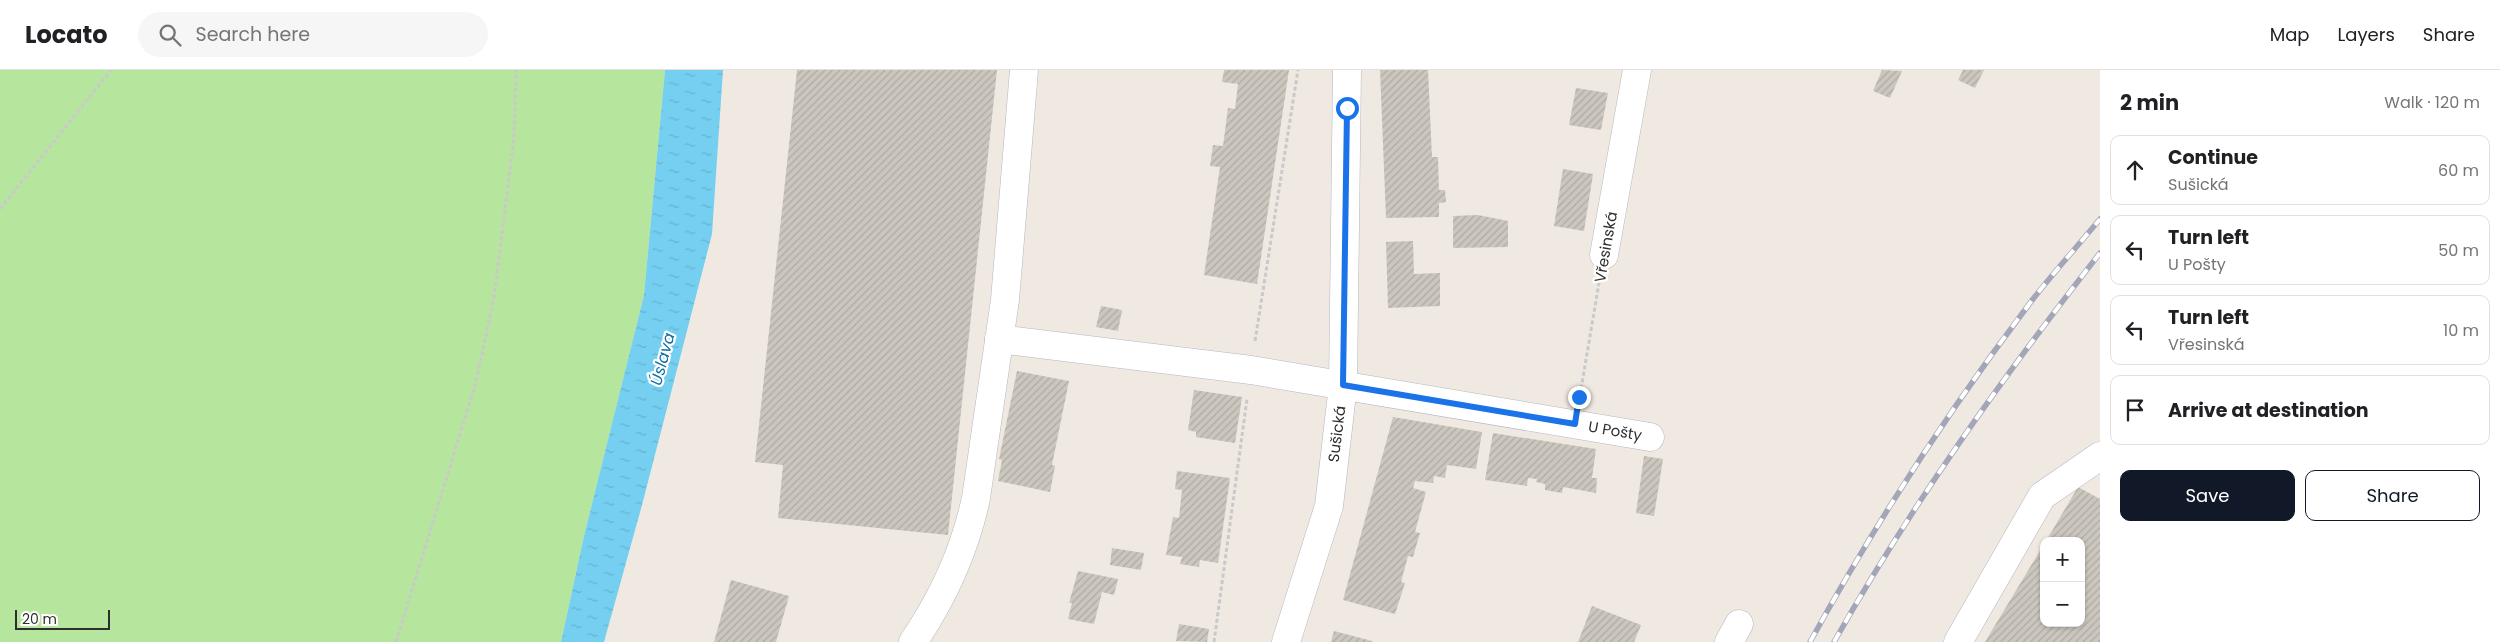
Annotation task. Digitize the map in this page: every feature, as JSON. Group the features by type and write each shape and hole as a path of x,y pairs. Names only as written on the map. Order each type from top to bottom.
{"street":[{"path":"913,642 952,573 970,526 1006,290 1024,70"},
{"name":"Sušická","path":"1286,642 1329,506 1343,385 1347,70"},
{"name":"Vřesinská","path":"1604,255 1637,70"},
{"name":"U Pošty","path":"999,339 1251,370 1650,437"},
{"path":"1958,642 2042,496 2100,456"}],"path":[{"path":"0,209 111,70"},
{"path":"396,642 476,382 492,306 514,139 516,70"},
{"path":"1214,642 1251,370 1298,70"},
{"name":"Vřesinská","path":"1575,424 1604,255"}],"green space":[{"path":"0,70 665,70 644,295 584,536 561,642 0,642"}],"water":[{"name":"Úslava","path":"665,70 723,70 712,234 642,505 604,642 561,642 584,536 644,295"}],"building":[{"path":"797,70 997,70 948,535 778,518 783,465 755,462"},
{"path":"1224,70 1289,70 1257,284 1204,275 1220,167 1210,166 1213,145 1223,146 1228,108 1235,109 1238,84 1222,82"},
{"path":"1380,70 1428,70 1432,157 1438,157 1439,190 1445,190 1446,202 1439,203 1439,217 1386,218"},
{"path":"1882,70 1902,71 1890,98 1873,91"},
{"path":"1963,70 1984,70 1975,88 1958,80"},
{"path":"1576,88 1608,93 1601,130 1569,125"},
{"path":"1563,169 1593,174 1584,231 1554,226"},
{"path":"1478,215 1508,221 1508,247 1453,248 1453,216"},
{"path":"1413,241 1414,274 1440,273 1440,306 1388,308 1386,242"},
{"path":"1101,306 1122,310 1118,331 1096,327"},
{"path":"1017,371 1069,381 1052,465 1055,466 1050,492 998,481 1002,460 999,459"},
{"path":"1194,390 1242,397 1235,443 1196,437 1196,432 1188,430"},
{"path":"1393,417 1482,432 1476,469 1447,465 1445,478 1434,476 1433,483 1415,481 1413,488 1426,492 1415,532 1420,533 1413,557 1408,556 1401,582 1405,583 1395,614 1343,600"},
{"path":"1493,433 1596,449 1592,478 1597,478 1596,493 1563,487 1562,493 1545,490 1545,484 1536,482 1537,479 1528,478 1527,486 1485,480"},
{"path":"1644,456 1663,459 1654,516 1636,513"},
{"path":"1177,471 1230,478 1218,563 1200,560 1199,567 1180,564 1182,557 1166,555 1173,517 1179,518 1182,490 1175,489"},
{"path":"2078,487 2100,499 2100,642 1985,642 2040,551 2040,627 2085,627 2085,537 2048,537"},
{"path":"1112,548 1144,553 1141,570 1110,565"},
{"path":"1078,571 1118,579 1114,595 1102,592 1094,624 1068,619 1072,603 1069,603"},
{"path":"731,580 789,596 776,642 714,642"},
{"path":"1592,606 1641,625 1634,642 1578,642"},
{"path":"1179,624 1209,629 1207,642 1176,641"},
{"path":"1334,631 1372,641 1372,642 1331,642"}],"railway":[{"path":"1810,642 1860,554 1942,426 2030,303 2100,219"},
{"path":"1834,642 1927,491 1993,395 2100,253"}],"route":[{"path":"1347,108 1343,385 1575,424 1579,397"}]}
